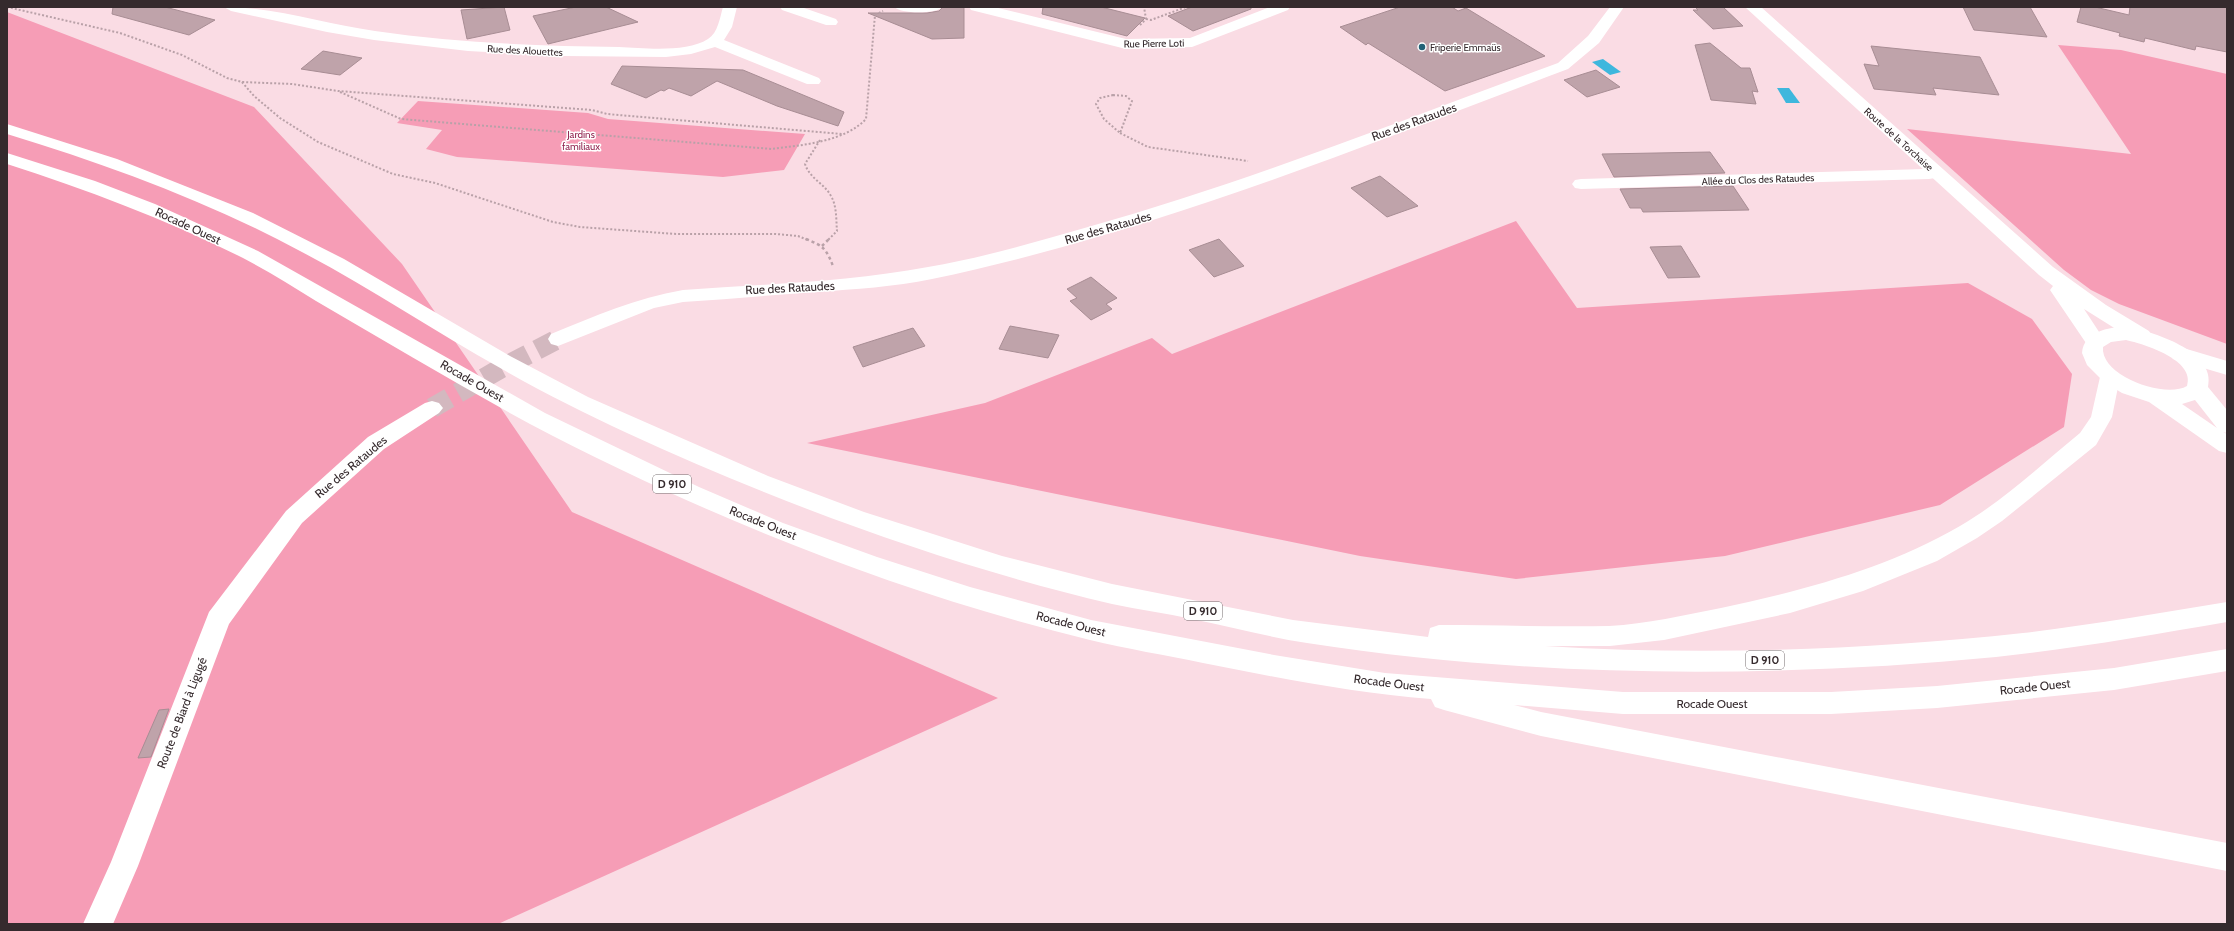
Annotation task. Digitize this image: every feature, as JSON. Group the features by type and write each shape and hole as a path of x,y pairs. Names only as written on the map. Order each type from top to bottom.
{"main road":[{"name":"Rue des Alouettes","path":"231,7 338,31 450,46 566,52 670,52 697,49 715,42"},
{"path":"730,7 725,27 715,42 814,81"},
{"path":"787,7 831,22"},
{"path":"895,8 935,7"},
{"name":"Rue Pierre Loti","path":"976,7 1126,44 1192,42 1283,7"},
{"name":"Rue des Rataudes","path":"558,339 650,302 683,296 742,290 833,286 931,273 1025,251 1178,207 1292,167 1563,66 1582,53 1596,40 1617,7"},
{"name":"Route de la Torchaise","path":"1752,7 2046,271 2099,310 2142,336"},
{"name":"D 910","path":"7,129 125,166 224,207 343,266 449,327 504,362 565,394 719,464 799,497 887,529 1104,592 1301,632 1375,642 1490,653 1713,661 1813,658 1996,646 2078,636 2227,612"},
{"name":"Rocade Ouest","path":"7,158 89,185 149,208 251,255 537,418 691,493 776,529 870,564 970,597 1091,630 1274,666 1384,684 1623,703 1831,703 1937,697 2114,679 2227,660"},
{"name":"Allée du Clos des Rataudes","path":"1581,184 1929,174 1934,170"},
{"name":"Route de la Torchaise","path":"2046,271 2078,314 2095,342"},
{"path":"2227,368 2180,354 2142,336 2113,334 2101,336 2095,342 2092,349 2094,358 2110,377 2125,385 2157,397 2227,445"},
{"path":"2157,397 2183,397 2192,394 2198,389 2200,382 2198,372 2180,354"},
{"path":"1301,632 1610,636 1664,630 1723,618 1790,603 1855,584 1929,554 1969,532 1994,515 2053,468 2097,430 2103,418 2110,377"},
{"path":"2198,389 2227,425"},
{"name":"Rue des Rataudes","path":"294,517 376,443 432,408"},
{"name":"Route de Biard à Ligugé","path":"98,924 124,866 218,619 294,517"},
{"path":"1384,684 1541,724 2227,857"}],"path":[{"path":"7,7 120,33 182,55 227,78 242,82 292,84 338,91 592,110 606,114 842,134"},
{"path":"1146,19 1151,20 1186,7"},
{"path":"338,91 401,118 444,124 772,149 800,145 842,134 859,127 866,120 875,15 895,8"},
{"path":"242,82 254,96 280,118 318,142 393,174 435,183 553,222 580,226 676,234 776,234 798,236 822,246 833,261 833,286"},
{"path":"1120,133 1132,101 1123,95 1100,98 1096,104 1098,111 1120,133 1136,143 1148,147 1292,167"},
{"path":"820,140 805,164 807,172 831,195 836,212 837,231 822,246"}],"green space":[{"path":"7,12 254,107 402,264 572,512 998,698 498,924 7,924"},
{"path":"2058,45 2121,50 2227,74 2227,344 2119,304 2091,290 2064,270 1907,129 2131,154"},
{"name":"Jardins familiaux","path":"418,101 588,113 608,119 805,134 784,170 723,177 457,157 426,149 442,130 397,123"},
{"path":"1516,221 1577,308 1968,283 2032,319 2072,374 2064,427 1940,505 1725,556 1516,579 1360,556 807,443 985,403 1152,338 1172,354"}],"water":[{"path":"1603,59 1621,72 1610,75 1592,62"},
{"path":"1777,88 1789,88 1800,103 1786,103"}],"building":[{"path":"113,7 165,7 215,20 189,35 112,14"},
{"path":"504,7 510,30 467,39 461,10"},
{"path":"576,7 606,7 638,22 548,44 533,16"},
{"path":"943,7 964,7 964,38 932,39 868,13 927,13 939,11"},
{"path":"1043,7 1101,7 1145,18 1127,36 1042,14"},
{"path":"1192,7 1251,7 1251,9 1193,31 1168,16"},
{"path":"1400,7 1452,7 1458,11 1466,8 1545,56 1445,91 1368,43 1366,45 1340,27"},
{"path":"1695,7 1723,7 1743,26 1713,29 1693,10 1698,10"},
{"path":"1963,7 2030,7 2047,37 1974,30"},
{"path":"2081,7 2095,7 2129,15 2130,7 2227,7 2227,52 2196,46 2195,50 2145,38 2144,42 2119,36 2120,33 2077,22"},
{"path":"1710,43 1741,68 1750,68 1758,92 1752,91 1756,104 1711,100 1695,45"},
{"path":"1871,46 1980,57 1999,95 1933,88 1936,95 1874,89 1864,64 1879,66"},
{"path":"323,51 362,58 340,75 301,69"},
{"path":"622,66 743,70 844,112 838,126 777,106 717,81 691,96 669,88 664,91 661,90 646,98 611,84"},
{"path":"1596,70 1620,87 1587,97 1564,80"},
{"path":"1710,152 1725,173 1614,177 1602,154"},
{"path":"1380,176 1418,206 1387,217 1351,188"},
{"path":"1733,186 1749,210 1643,212 1641,208 1630,208 1620,189"},
{"path":"1219,239 1244,266 1214,277 1189,250"},
{"path":"1681,246 1700,277 1668,278 1650,247"},
{"path":"1091,277 1117,298 1106,304 1112,309 1091,320 1070,301 1077,298 1067,289"},
{"path":"1010,326 1059,335 1048,358 999,349"},
{"path":"913,328 925,346 863,367 853,347"},
{"path":"169,709 151,757 138,758 159,710"}],"tunnel":[{"path":"432,408 498,370 558,339"}],"place":[{"name":"Friperie Emmaüs","path":"1422,47"}]}
